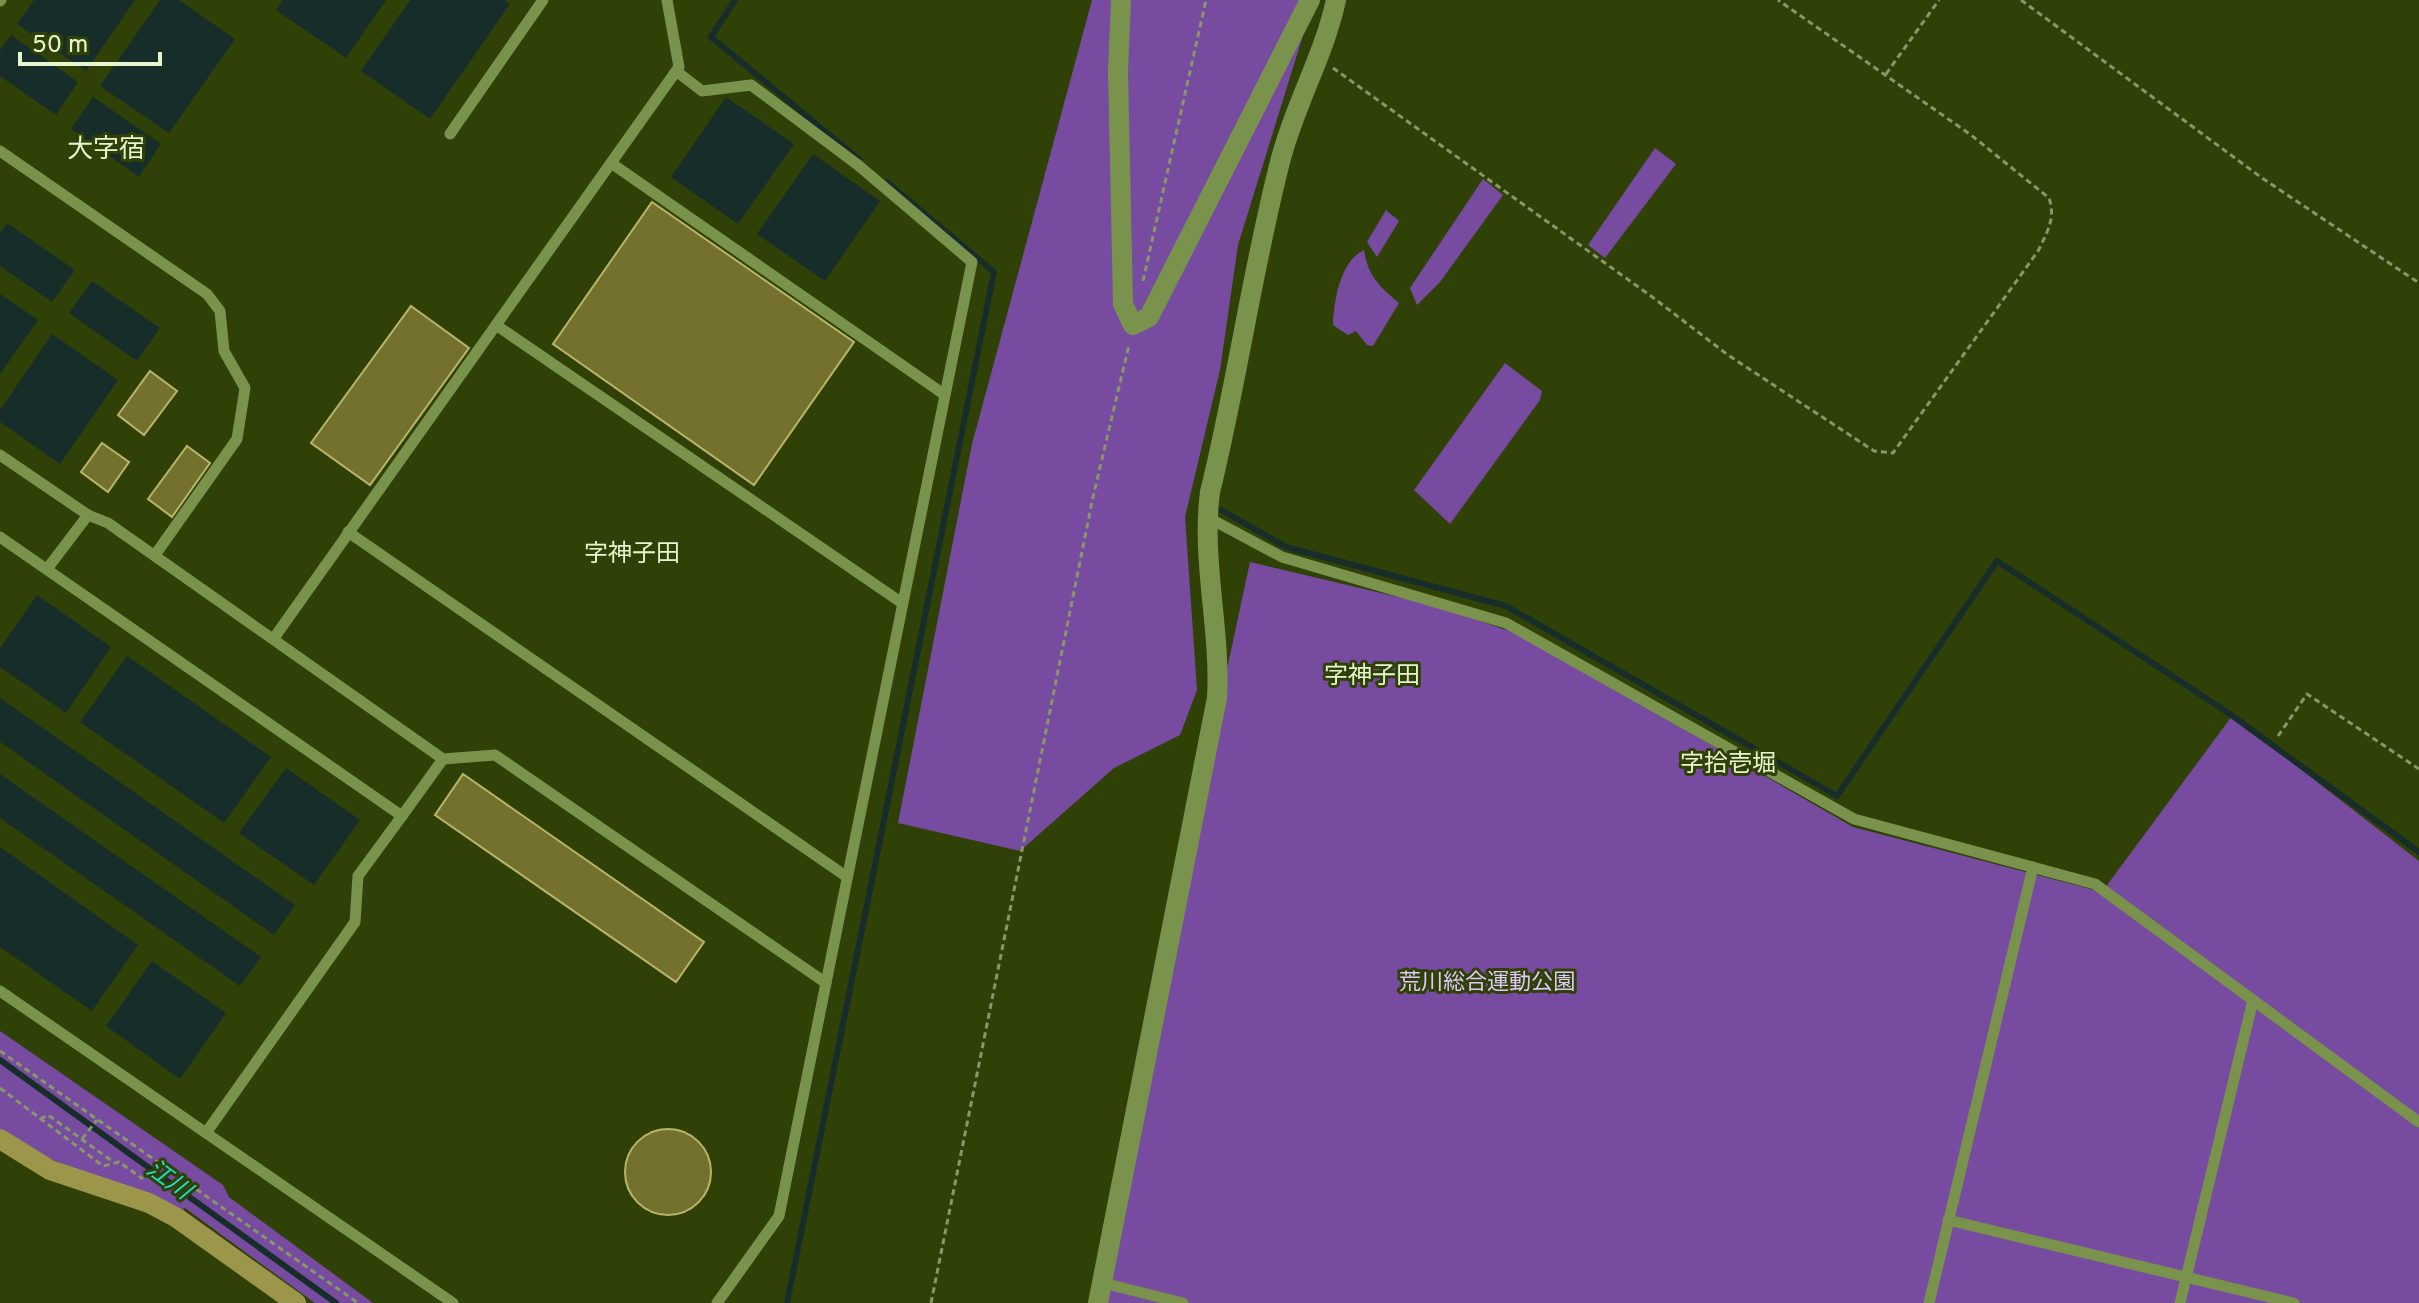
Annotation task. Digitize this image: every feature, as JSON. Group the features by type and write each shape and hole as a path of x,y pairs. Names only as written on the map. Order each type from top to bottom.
{"street":[{"path":"1121,0 1118,71 1123,304 1133,325 1149,317 1310,0"},
{"path":"1101,1293 1217,698 1220,656 1207,517 1245,314 1280,161 1297,103 1318,57 1336,0"},
{"path":"0,1139 50,1170 149,1203 177,1218 296,1303"}],"lane":[{"path":"450,134 543,0"},
{"path":"274,638 679,67 667,0"},
{"path":"676,71 702,91 751,85 858,165 972,262 779,1216 717,1303"},
{"path":"0,151 207,294 220,311 224,351 245,388 237,439 155,555"},
{"path":"611,163 945,395"},
{"path":"496,325 902,603"},
{"path":"0,455 88,515 108,523 155,555 443,759 495,755 826,983"},
{"path":"47,569 88,515"},
{"path":"1207,517 1282,557 1506,623 1854,819 2095,884 2419,1122"},
{"path":"348,532 847,877"},
{"path":"0,537 402,816"},
{"path":"206,1133 355,922 358,876 443,759"},
{"path":"1929,1303 2033,867"},
{"path":"0,991 453,1303"},
{"path":"2180,1303 2253,1000"},
{"path":"1948,1220 2294,1303"},
{"path":"1101,1293 1183,1303"}],"path":[{"path":"1142,289 1206,0"},
{"path":"1318,57 1651,296 1728,355 1885,455 1900,448 2038,251 2051,225 2052,207 2049,198 1982,144 1778,0"},
{"path":"1886,74 1939,0"},
{"path":"2021,0 2262,178 2419,283"},
{"path":"931,1303 1090,513 1135,318 1133,325"},
{"path":"2278,736 2307,694 2419,769"},
{"path":"0,1051 358,1303"},
{"path":"40,1119 48,1115 113,1162"},
{"path":"83,1138 96,1121"}],"green space":[{"path":"1092,0 1314,0 1238,245 1220,370 1185,517 1197,690 1180,735 1114,768 1020,851 898,823 972,444"},
{"path":"1655,148 1676,164 1605,258 1588,245"},
{"path":"1483,179 1503,195 1440,282 1417,305 1410,288"},
{"path":"1386,210 1399,221 1377,257 1367,242"},
{"path":"1364,250 1368,267 1376,280 1399,303 1373,346 1367,345 1356,331 1348,335 1333,325 1344,272 1356,255"},
{"path":"1505,363 1542,391 1540,400 1450,524 1414,490"},
{"name":"荒川総合運動公園","path":"1250,562 1436,606 1521,635 1853,827 2102,892 2232,716 2419,861 2419,1303 1091,1303"},
{"path":"0,1031 223,1185 229,1197 373,1303 315,1303 185,1208 182,1210 88,1176 43,1155 0,1129"}],"water":[{"path":"34,0 135,0 86,71 17,24"},
{"path":"160,0 179,0 235,39 169,133 100,86"},
{"path":"283,0 386,0 346,58 276,10"},
{"path":"410,0 504,0 510,4 430,119 361,71"},
{"path":"11,35 78,82 56,115 0,76 0,50"},
{"path":"93,97 161,144 139,177 71,129"},
{"path":"726,97 794,144 738,224 671,177"},
{"path":"813,154 880,201 825,281 757,234"},
{"path":"7,223 75,270 52,302 0,266 0,233"},
{"path":"92,281 160,328 137,361 69,313"},
{"path":"0,294 38,320 0,374"},
{"path":"52,334 118,380 60,464 0,422 0,410"},
{"path":"37,595 111,647 66,713 0,667 0,648"},
{"path":"127,656 271,757 224,823 80,722"},
{"path":"0,698 295,905 274,935 0,742"},
{"path":"286,768 360,820 314,885 239,833"},
{"path":"0,774 261,957 240,986 0,818"},
{"path":"0,847 138,945 92,1011 0,947"},
{"path":"152,961 226,1013 180,1079 106,1026"}],"building":[{"path":"652,202 854,342 754,485 553,344"},
{"path":"411,306 469,348 370,485 311,443"},
{"path":"150,371 177,391 144,435 118,415"},
{"path":"102,443 129,462 108,492 81,472"},
{"path":"187,446 210,463 172,517 148,499"},
{"path":"463,774 704,942 676,982 435,815"},
{"path":"668,1129 684,1133 698,1142 707,1156 711,1172 707,1188 698,1202 684,1211 668,1215 652,1211 638,1202 629,1188 625,1172 629,1156 638,1142 652,1133"}],"waterway":[{"path":"735,0 711,37 860,160"},
{"path":"787,1303 994,272 887,182"},
{"path":"1221,510 1286,547 1506,606 1837,796 1997,561 2230,714 2419,852"},
{"name":"江川","path":"0,1060 336,1303"}],"district":[{"name":"大字宿","path":"106,150"},
{"name":"字神子田","path":"632,555"},
{"name":"字神子田","path":"1372,677"},
{"name":"字拾壱堀","path":"1728,765"}]}
